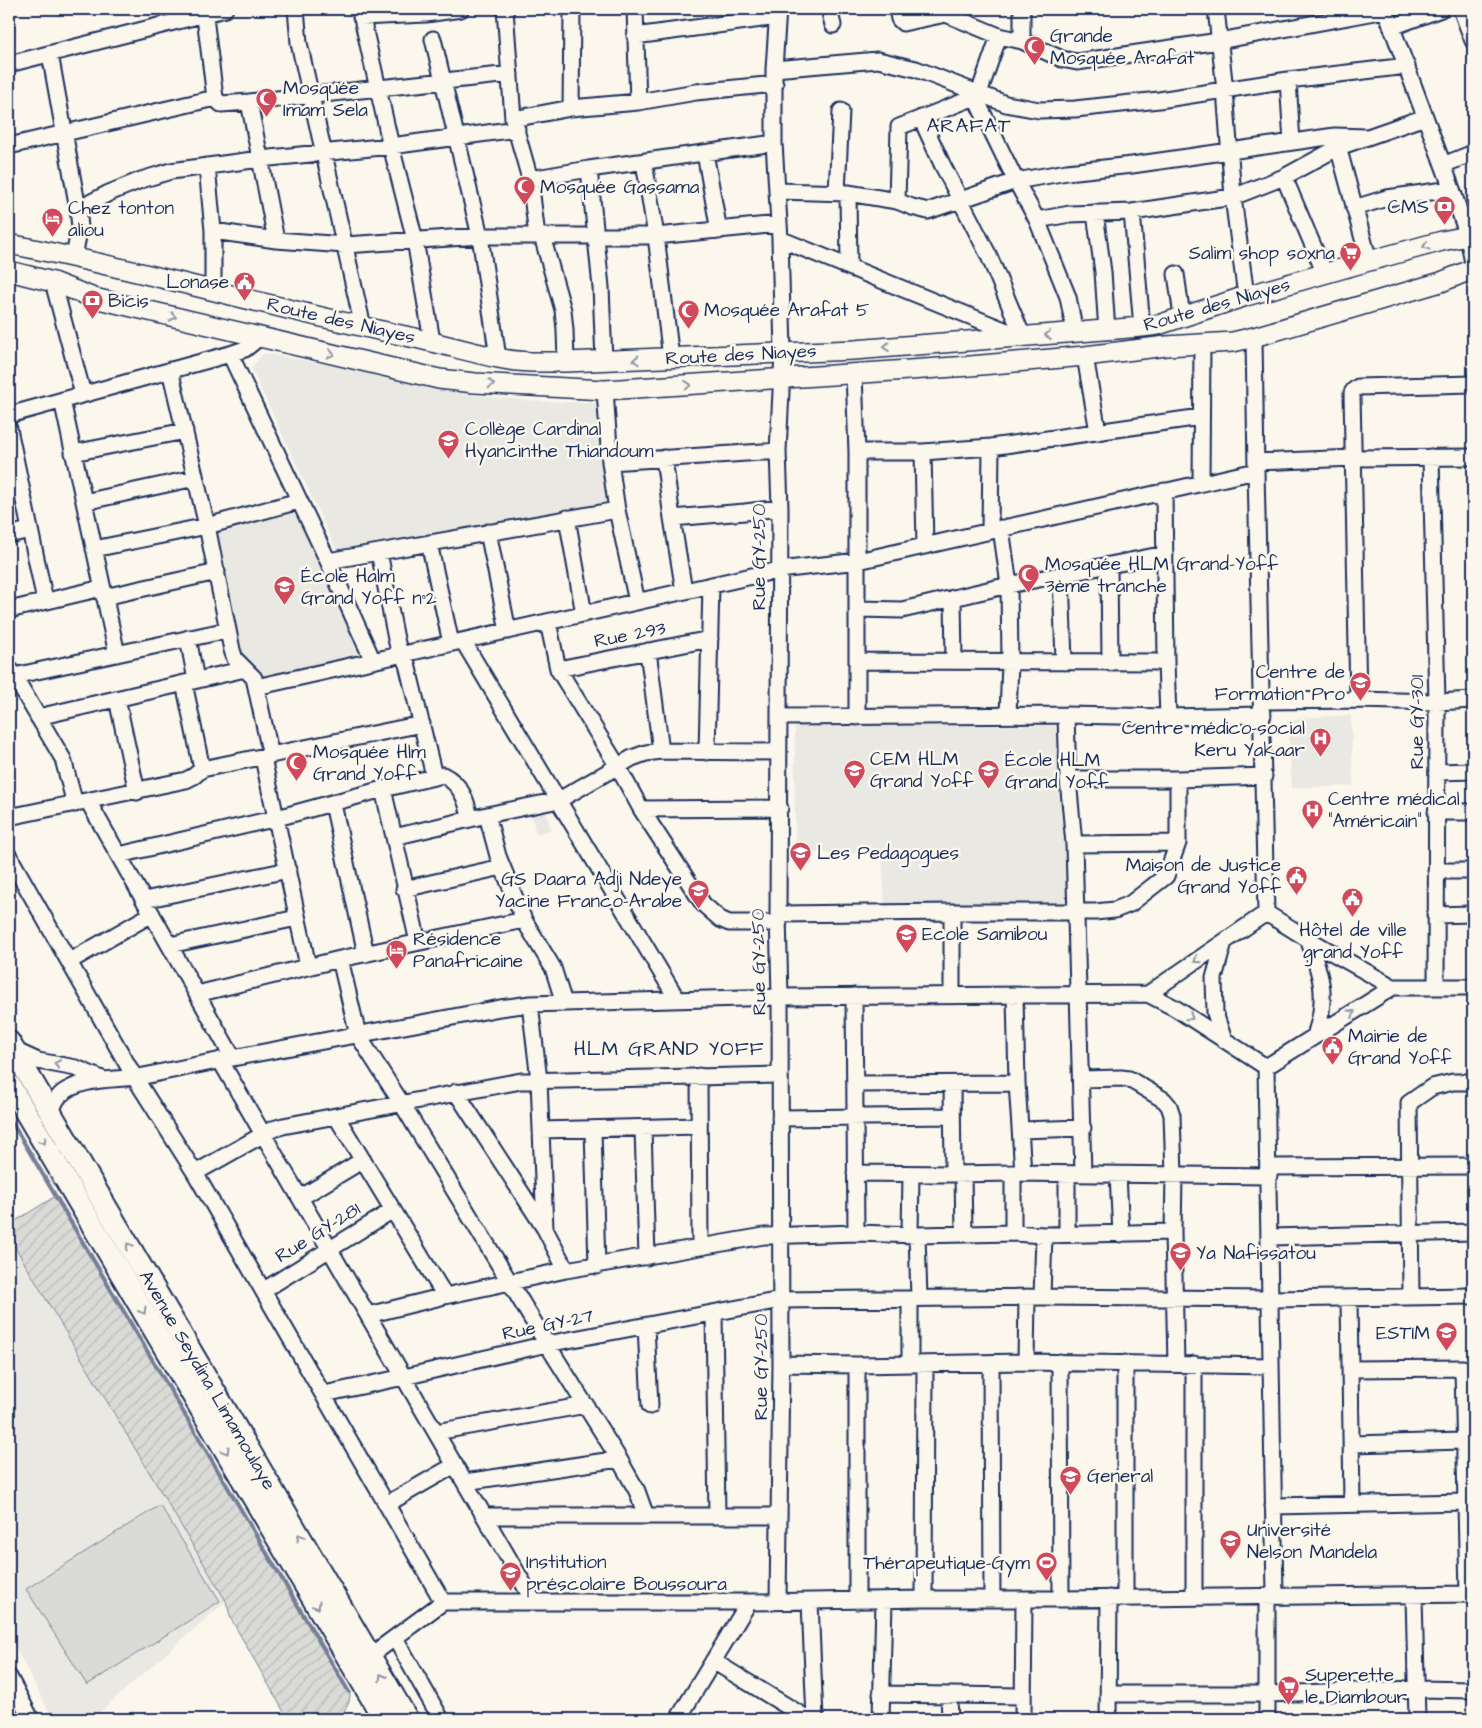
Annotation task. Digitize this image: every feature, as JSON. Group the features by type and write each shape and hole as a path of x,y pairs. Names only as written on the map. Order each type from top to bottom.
{"highway":[{"name":"Avenue Seydina Limamoulaye","path":"11,1045 407,1719"},
{"name":"Avenue Seydina Limamoulaye","path":"9,1084 16,1107 384,1719"}],"main road":[{"name":"Route des Niayes","path":"9,244 74,256 498,358 524,362 566,362 854,350 1142,328 1158,325 1246,296 1369,261 1442,241 1471,236"},
{"name":"Route des Niayes","path":"9,271 54,282 94,298 439,379 475,384 605,390 854,374 1085,356 1166,346 1233,342 1447,280 1473,269"}],"street":[{"path":"9,64 204,12 225,9"},
{"path":"296,9 299,43 310,96 363,327"},
{"path":"432,341 415,240 360,13 461,9"},
{"path":"505,9 515,124 530,180 540,236 562,310 566,362"},
{"path":"571,108 572,9"},
{"path":"635,9 638,102"},
{"path":"829,9 833,25"},
{"path":"896,9 903,23 952,11 999,36 1022,41 1062,58 1077,62 1219,41 1386,10 1471,236 1473,263"},
{"path":"1022,9 1022,41"},
{"path":"1216,9 1233,198 1246,296"},
{"path":"1392,27 1441,9"},
{"path":"1461,9 1473,42"},
{"path":"204,12 215,98 221,104 510,74"},
{"path":"636,36 777,13"},
{"name":"Rue GY-250","path":"777,13 774,69 774,143 783,352 778,451 780,508 778,918 782,1364 778,1602"},
{"path":"999,36 977,95 1016,181 1037,220 1068,297 1075,333"},
{"path":"433,39 480,236 498,358"},
{"path":"50,54 78,209 80,227 74,256"},
{"path":"774,69 878,60 916,69 977,95 1006,104 1039,110 1075,109 1159,100 1288,80 1407,66"},
{"path":"1288,80 1292,142"},
{"path":"78,209 109,193 141,180 172,172 260,159 391,146 456,136 515,124 571,108 638,102 696,92 774,84"},
{"path":"897,200 898,130 901,125 977,95"},
{"path":"9,146 215,98"},
{"path":"249,102 276,240"},
{"path":"841,111 843,193 849,266"},
{"path":"777,191 843,193 897,200 912,207 928,211 1016,181 1068,172 1230,152 1292,142 1337,142 1366,137 1425,117"},
{"path":"921,118 989,256 1023,337"},
{"path":"1037,220 1070,214 1132,212 1233,198 1284,177 1337,142"},
{"path":"1337,142 1369,261"},
{"path":"530,180 588,169 774,143"},
{"path":"705,153 719,231"},
{"path":"1443,165 1473,153"},
{"path":"644,162 656,236 671,358"},
{"path":"207,166 213,231 213,290"},
{"path":"588,169 601,287 604,361"},
{"path":"1284,177 1325,274"},
{"path":"1354,208 1387,198 1452,189"},
{"path":"1132,212 1142,328"},
{"path":"1095,213 1103,272 1107,331"},
{"path":"213,231 276,240 345,245 480,236 656,236 719,231 779,231 849,266 928,300 1023,337"},
{"path":"1176,274 1182,316"},
{"path":"54,282 84,394"},
{"path":"10,410 62,400 230,354 245,349 260,337"},
{"path":"1254,337 1266,913"},
{"path":"1202,344 1202,483"},
{"path":"230,354 373,661"},
{"path":"1085,356 1098,432"},
{"path":"170,370 207,526 232,650 235,658 254,678 277,818 308,966"},
{"path":"854,374 858,561 857,717"},
{"path":"1358,700 1352,393 1358,388 1473,384"},
{"path":"605,390 610,462 616,510 637,602"},
{"path":"62,400 117,654"},
{"path":"857,452 923,452 991,447 1201,417"},
{"path":"9,429 15,485 29,530 45,601"},
{"path":"73,454 185,430"},
{"path":"991,447 996,529 1009,585 1010,662 1008,715"},
{"path":"610,462 778,451"},
{"path":"923,452 925,546"},
{"name":"Rue GY-301","path":"1431,457 1437,702 1436,987"},
{"path":"256,687 779,570 858,561 1202,483 1256,466 1354,458 1473,457"},
{"path":"664,458 684,591"},
{"path":"84,502 195,478"},
{"path":"1164,491 1168,717"},
{"path":"94,549 207,526 299,501"},
{"path":"672,518 780,508"},
{"path":"328,561 616,510"},
{"path":"567,518 584,614"},
{"path":"9,535 29,530"},
{"path":"488,532 508,630"},
{"path":"429,543 457,642 559,800 676,999"},
{"path":"378,552 396,639 407,664 434,776"},
{"path":"858,610 902,610 926,606 1009,585 1165,554"},
{"path":"1108,565 1110,663"},
{"path":"9,610 45,601 103,593 217,572"},
{"path":"1061,575 1064,662"},
{"path":"707,752 711,585"},
{"path":"953,598 954,660"},
{"path":"548,622 558,669 617,765 641,809 703,904 720,919 729,924 778,918 952,912 1075,912 1115,910 1130,904 1166,876 1178,843 1178,779"},
{"path":"228,630 117,654 11,671 63,759 82,802 119,855 197,994 263,1134 534,1602"},
{"path":"188,638 190,682 202,769"},
{"name":"Rue 293","path":"558,669 710,639"},
{"path":"648,651 661,751"},
{"path":"858,661 1166,662"},
{"path":"38,717 246,669"},
{"path":"117,699 137,792"},
{"path":"779,717 1066,715 1168,717 1358,700 1437,702 1473,700"},
{"path":"1066,715 1068,780 1074,844 1084,1174"},
{"path":"9,817 137,792 186,780 202,769 422,724"},
{"path":"394,837 559,800 617,765 646,753 661,751 779,752"},
{"path":"1437,772 1473,771"},
{"path":"119,855 277,818 443,775 457,785 464,794 468,804 470,819"},
{"path":"1068,780 1264,776"},
{"path":"383,789 404,889 418,942"},
{"path":"333,804 366,954"},
{"path":"641,809 780,808"},
{"path":"1436,812 1473,812"},
{"path":"488,815 493,841 502,866 524,920 554,968 564,1003"},
{"path":"1074,844 1178,843"},
{"path":"9,856 135,1078 195,1173 264,1290 443,1602"},
{"path":"404,889 502,866"},
{"path":"144,900 288,870"},
{"path":"1436,871 1473,871"},
{"path":"952,912 952,995"},
{"path":"1266,913 1393,987 1473,986"},
{"path":"1148,994 1266,913"},
{"path":"70,961 152,914"},
{"path":"1435,915 1473,914"},
{"path":"170,945 298,918"},
{"path":"197,994 308,966 524,920"},
{"path":"1308,939 1317,963 1323,992 1321,1017 1315,1036"},
{"path":"1224,942 1214,978 1216,1013 1224,1040"},
{"path":"340,959 358,1034 619,1459 637,1491 646,1516"},
{"path":"1266,1067 1393,987"},
{"path":"51,1114 59,1095 68,1089 102,1079 135,1078 358,1034 530,1004 780,997 1148,994 1175,1008 1266,1067"},
{"path":"854,996 856,1233"},
{"path":"1014,1233 1021,1130 1015,996"},
{"path":"530,1004 539,1080 544,1229"},
{"path":"11,1045 38,1061 76,1068 102,1079"},
{"path":"1266,1067 1273,1506 1267,1719"},
{"path":"195,1173 263,1134 282,1126 521,1081 780,1075"},
{"path":"699,1076 700,1247"},
{"path":"1081,1079 1129,1079 1164,1100 1169,1106 1172,1115 1174,1174 1173,1232 1176,1364"},
{"path":"1411,1297 1409,1103 1432,1087 1453,1082 1473,1082"},
{"path":"855,1084 1018,1083"},
{"path":"952,1084 952,1116 964,1234"},
{"path":"456,1092 544,1229 566,1270"},
{"path":"336,1116 445,1296"},
{"path":"780,1118 952,1116"},
{"path":"541,1130 699,1126"},
{"path":"643,1128 647,1257"},
{"path":"1021,1130 1083,1128"},
{"path":"594,1130 597,1266"},
{"path":"300,1198 363,1160"},
{"path":"855,1173 1118,1175 1410,1166 1473,1166"},
{"path":"911,1174 924,1599"},
{"path":"1067,1174 1067,1234"},
{"path":"1118,1175 1121,1234"},
{"name":"Rue GY-281","path":"264,1290 393,1210"},
{"path":"368,1315 566,1270 764,1236 856,1233 914,1235 1014,1233 1044,1235 1173,1232"},
{"path":"1270,1237 1410,1232 1473,1232"},
{"path":"1042,1297 1044,1235"},
{"name":"Rue GY-27","path":"324,1394 547,1344 781,1300 1027,1297 1271,1299 1473,1296"},
{"path":"1026,1362 1027,1297"},
{"path":"1349,1298 1352,1504"},
{"path":"714,1313 717,1516"},
{"path":"646,1326 650,1406"},
{"path":"782,1364 857,1365 1060,1362 1271,1366"},
{"path":"1060,1362 1061,1599"},
{"path":"991,1363 992,1599"},
{"path":"1125,1363 1125,1598"},
{"path":"1194,1364 1194,1597"},
{"path":"857,1365 857,1601"},
{"path":"370,1656 443,1602 810,1602 924,1599 1471,1595 1466,1502 1468,1448 1463,1368 1351,1369"},
{"path":"436,1432 586,1405"},
{"path":"1352,1444 1468,1448"},
{"path":"465,1482 619,1459"},
{"path":"387,1504 455,1465"},
{"path":"1273,1506 1466,1502"},
{"path":"484,1516 779,1516"},
{"path":"1414,1596 1418,1688 1417,1719"},
{"path":"1108,1719 1109,1598"},
{"path":"1022,1719 1024,1599"},
{"path":"881,1600 884,1601 881,1719"},
{"path":"679,1719 749,1602"},
{"path":"810,1602 815,1719"},
{"path":"395,1638 441,1719"},
{"path":"713,1660 808,1719"},
{"path":"9,1677 31,1719"},
{"path":"1108,1694 1267,1694 1418,1688 1473,1690"},
{"path":"881,1694 1022,1696"},
{"path":"949,1694 950,1719"}],"shaded area":[{"name":"Collège Cardinal Hyancinthe Thiandoum","path":"264,353 418,381 472,395 532,401 595,403 610,507 338,553 251,368"},
{"name":"École Halm Grand Yoff n°2","path":"297,505 369,659 258,683 243,663 210,528"},
{"name":"Centre médico-social Keru Yakaar","path":"1351,715 1353,786 1292,788 1288,729 1292,720"},
{"name":"École HLM Grand Yoff","path":"795,723 913,726 1063,726 1069,907 885,905 882,853 795,853"},
{"path":"545,808 551,830 536,834 531,813"},
{"path":"54,1197 350,1695 349,1702 340,1719 288,1719 231,1619 226,1601 9,1237 9,1229 17,1220"},
{"path":"9,1237 226,1601 92,1719 53,1719 9,1635"},
{"path":"160,1505 220,1601 87,1685 26,1589"}],"waterway":[{"path":"10,1119 349,1692"}],"place":[{"name":"Grande Mosquée Arafat","path":"1034,66"},
{"name":"Mosquée Imam Sela","path":"267,118"},
{"name":"Mosquée Gassama","path":"524,206"},
{"name":"CMS","path":"1445,226"},
{"name":"Chez tonton aliou","path":"52,238"},
{"name":"Salim shop soxna","path":"1351,272"},
{"name":"Lonase","path":"245,301"},
{"name":"Bicis","path":"92,320"},
{"name":"Mosquée Arafat 5","path":"688,329"},
{"name":"Collège Cardinal Hyancinthe Thiandoum","path":"449,459"},
{"name":"Mosquée HLM Grand-Yoff 3ème tranche","path":"1029,594"},
{"name":"École Halm Grand Yoff n°2","path":"285,606"},
{"name":"Centre de Formation Pro","path":"1361,702"},
{"name":"Centre médico-social Keru Yakaar","path":"1321,758"},
{"name":"Mosquée Hlm Grand Yoff","path":"297,782"},
{"name":"CEM HLM Grand Yoff","path":"854,789"},
{"name":"École HLM Grand Yoff","path":"989,790"},
{"name":"Centre médical \"Américain\"","path":"1312,829"},
{"name":"Les Pedagogues","path":"801,872"},
{"name":"Maison de Justice Grand Yoff","path":"1297,895"},
{"name":"GS Daara Adji Ndeye Yacine Franco-Arabe","path":"698,909"},
{"name":"Hôtel de ville grand Yoff","path":"1353,918"},
{"name":"Ecole Samibou","path":"906,953"},
{"name":"Résidence Panafricaine","path":"397,969"},
{"name":"Mairie de Grand Yoff","path":"1332,1066"},
{"name":"Ya Nafissatou","path":"1180,1272"},
{"name":"ESTIM","path":"1446,1352"},
{"name":"General","path":"1071,1495"},
{"name":"Université Nelson Mandela","path":"1231,1560"},
{"name":"Thérapeutique-Gym","path":"1046,1582"},
{"name":"Institution préscolaire Boussoura","path":"510,1592"},
{"name":"Superette le Diambour","path":"1289,1705"}],"district":[{"name":"ARAFAT","path":"969,126"},
{"name":"HLM GRAND YOFF","path":"669,1049"}]}
